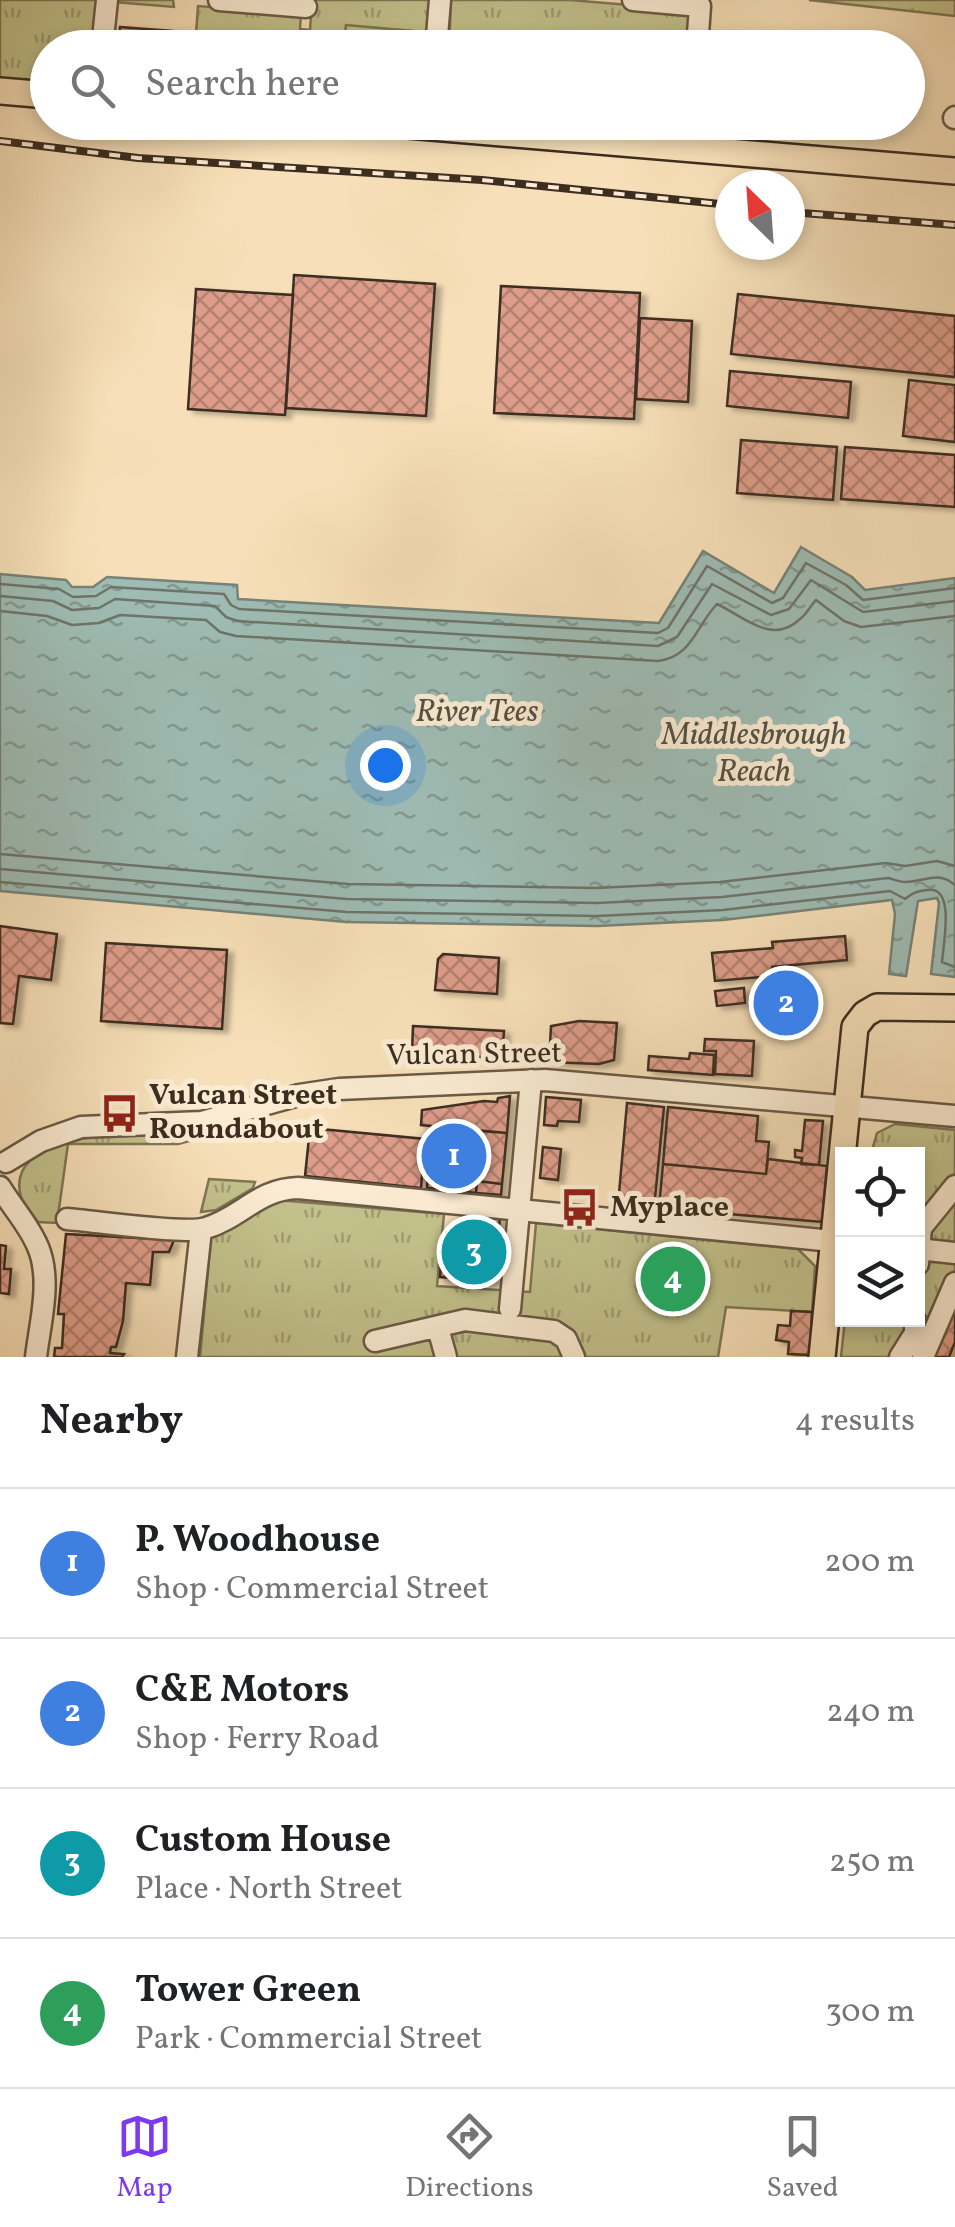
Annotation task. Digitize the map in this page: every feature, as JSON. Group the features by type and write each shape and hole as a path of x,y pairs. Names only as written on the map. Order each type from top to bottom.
{"main road":[{"path":"0,91 30,94"},
{"path":"719,140 955,172"},
{"path":"838,1237 855,1027 865,1014 877,1008 955,1008"},
{"path":"822,1357 835,1263"}],"street":[{"path":"104,30 107,0"},
{"path":"219,0 306,12"},
{"path":"438,30 440,0"},
{"path":"633,0 700,6 698,30"},
{"path":"510,1309 531,1080"},
{"name":"Vulcan Street","path":"0,1185 6,1174 3,1158 81,1127 202,1122 298,1095 339,1089 531,1080 955,1116"},
{"path":"0,1185 43,1260 36,1357"},
{"path":"920,1237 921,1228 955,1186"},
{"path":"66,1219 201,1230 280,1189 835,1241"},
{"path":"187,1357 201,1230"},
{"path":"925,1250 955,1253"},
{"path":"923,1357 955,1283"},
{"path":"375,1341 465,1320 542,1327 566,1339 574,1357"},
{"path":"900,1357 914,1327"},
{"path":"438,1328 446,1357"}],"green space":[{"path":"0,0 173,0 174,7 101,1 98,30 30,30 30,81 0,78"},
{"path":"312,0 434,0 432,30 346,26 346,30 310,30"},
{"path":"451,0 570,0 700,11 698,30 450,30"},
{"path":"809,0 955,0 955,16"},
{"path":"198,6 301,14 300,29 310,30 196,30"},
{"path":"346,25 401,30 346,30"},
{"path":"260,1115 264,1122 178,1144 68,1144 57,1223 38,1222 21,1197 22,1173 36,1155 62,1144 128,1133 215,1129"},
{"path":"895,1124 955,1130 955,1297 930,1357 841,1357 844,1327 925,1327 925,1147 873,1147 877,1133"},
{"path":"209,1179 255,1182 253,1188 216,1210 201,1212"},
{"path":"277,1200 444,1214 437,1286 530,1292 536,1223 798,1249 815,1266 812,1312 726,1307 718,1357 200,1357 211,1238"}],"water":[{"name":"Middlesbrough Reach","path":"801,547 852,577 865,590 955,578 955,977 931,974 937,898 918,901 906,976 889,974 895,914 892,900 723,920 597,926 346,922 0,891 0,574 66,580 72,587 93,587 107,577 237,585 238,599 659,623 703,551 774,593"}],"building":[{"path":"294,275 435,284 426,416 286,408"},
{"path":"501,286 640,293 634,419 494,413"},
{"path":"196,289 293,295 285,415 188,409"},
{"path":"738,294 955,316 955,377 731,354"},
{"path":"640,318 692,321 688,402 636,399"},
{"path":"730,371 851,382 848,418 727,406"},
{"path":"909,380 955,385 955,442 903,436"},
{"path":"741,440 837,447 833,500 737,493"},
{"path":"845,447 955,455 955,507 841,499"},
{"path":"0,926 57,934 51,980 19,976 13,1024 0,1023"},
{"path":"845,936 847,960 772,967 773,976 715,981 712,953 773,948 772,942"},
{"path":"106,943 227,950 222,1029 101,1021"},
{"path":"443,954 499,958 497,994 435,990 438,959"},
{"path":"797,974 792,1018 776,1016 781,975"},
{"path":"744,988 745,1003 717,1006 715,991"},
{"path":"579,1021 617,1023 614,1060 599,1064 549,1062 551,1026"},
{"path":"413,1026 504,1031 502,1058 412,1053"},
{"path":"705,1039 754,1041 752,1076 715,1074 716,1051 704,1051"},
{"path":"690,1053 714,1055 713,1075 648,1070 649,1056 689,1059"},
{"path":"510,1096 507,1133 421,1125 422,1110 497,1102 498,1098"},
{"path":"546,1097 581,1100 579,1122 544,1125"},
{"path":"627,1103 664,1107 654,1208 618,1205"},
{"path":"668,1107 758,1116 756,1141 769,1142 766,1174 663,1164"},
{"path":"805,1120 823,1121 819,1165 801,1164 802,1158 795,1157 795,1150 802,1151"},
{"path":"432,1126 481,1131 476,1193 427,1188"},
{"path":"310,1128 425,1139 421,1188 305,1176"},
{"path":"481,1131 507,1133 502,1184 477,1181"},
{"path":"543,1147 561,1149 558,1180 540,1178"},
{"path":"768,1159 827,1166 822,1222 659,1208 663,1164 766,1174"},
{"path":"477,1181 502,1184 501,1195 476,1193"},
{"path":"463,1214 500,1218 493,1282 440,1277 441,1264 451,1265 454,1239 466,1241 467,1234 461,1233"},
{"path":"66,1234 174,1240 169,1252 153,1252 150,1285 126,1283 123,1321 116,1347 111,1347 110,1353 124,1354 122,1357 54,1357 55,1348 62,1348 64,1314 58,1314"},
{"path":"0,1245 6,1246 4,1269 11,1269 9,1294 0,1293"},
{"path":"955,1307 955,1342 949,1357 930,1357"},
{"path":"791,1311 812,1312 810,1355 788,1354 789,1342 776,1340 778,1325 790,1326"}],"railway":[{"path":"0,141 138,158 482,180 715,203"},
{"path":"805,213 955,225"}],"place":[{"name":"C&E Motors","path":"786,1003"},
{"name":"Vulcan Street Roundabout","path":"119,1113"},
{"name":"P. Woodhouse","path":"454,1156"},
{"name":"Myplace","path":"580,1208"},
{"name":"Custom House","path":"474,1252"},
{"name":"Tower Green","path":"673,1279"}],"water label":[{"name":"River Tees","path":"477,713"}]}
